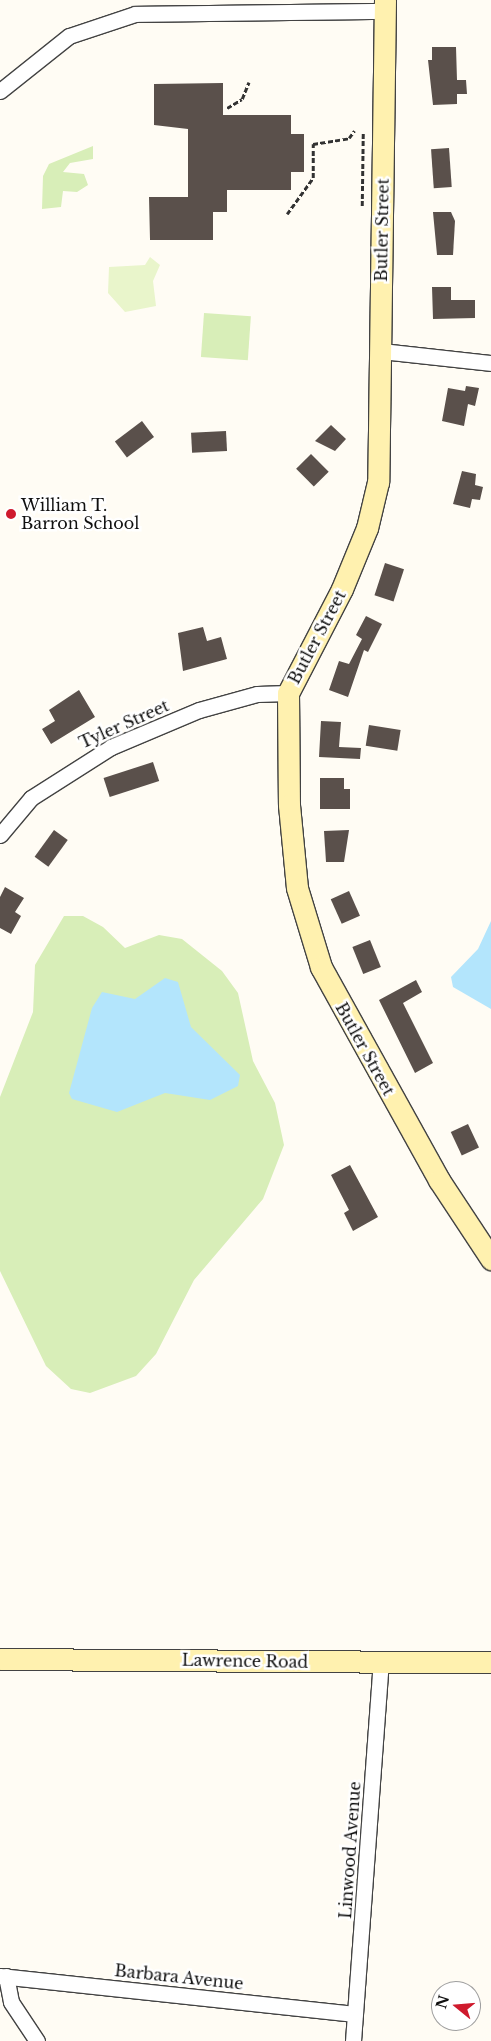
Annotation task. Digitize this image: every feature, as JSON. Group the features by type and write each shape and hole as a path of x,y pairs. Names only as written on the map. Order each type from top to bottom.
{"street":[{"path":"0,92 69,36 122,16 150,12 384,5"},
{"name":"Butler Street","path":"384,5 381,455 374,506 328,621 288,693 285,752 292,847 297,888 312,945 439,1180 491,1259"},
{"path":"382,351 491,363"},
{"name":"Tyler Street","path":"0,835 31,798 111,747 206,708 257,694 288,693"},
{"name":"Lawrence Road","path":"0,1659 491,1662"},
{"name":"Linwood Avenue","path":"353,2041 381,1662"},
{"path":"3,1976 11,2002 37,2041"},
{"name":"Barbara Avenue","path":"3,1976 355,2014"}],"path":[{"path":"226,108 242,99 248,82"},
{"path":"287,214 313,178 314,144 349,138 354,131"},
{"path":"362,206 363,133"}],"green space":[{"path":"93,146 93,159 70,163 63,172 84,174 88,185 77,192 63,191 61,207 42,209 43,176 49,164"},
{"path":"150,257 160,265 153,281 156,306 125,312 108,293 109,267 145,265"},
{"path":"204,313 251,316 248,360 201,357"},
{"path":"64,916 83,916 103,927 125,948 159,935 182,939 222,971 238,993 253,1061 275,1103 284,1145 263,1199 194,1280 156,1354 136,1376 90,1393 71,1389 46,1366 0,1271 0,1097 33,1012 35,965"}],"water":[{"path":"491,921 491,1009 453,987 451,977 478,949"},
{"path":"165,978 178,982 191,1027 240,1075 238,1086 210,1100 165,1093 117,1112 72,1099 69,1093 92,1008 102,992 135,999"}],"building":[{"path":"432,47 456,47 457,80 466,80 467,94 457,94 457,104 433,105 428,60 432,60"},
{"path":"223,83 223,115 291,115 291,134 304,134 304,172 291,172 291,190 227,190 227,212 213,212 213,240 150,240 149,197 188,197 188,129 154,125 154,84"},
{"path":"449,148 452,187 434,188 431,149"},
{"path":"433,212 451,212 455,221 453,255 437,255"},
{"path":"432,287 451,287 451,300 475,300 475,318 433,319"},
{"path":"466,386 479,388 475,406 468,404 464,426 442,421 448,388 465,391"},
{"path":"142,421 154,437 127,457 115,441"},
{"path":"331,425 346,439 335,451 315,441"},
{"path":"226,431 227,451 192,453 191,433"},
{"path":"311,454 329,472 314,487 296,469"},
{"path":"462,471 476,474 475,485 483,487 480,500 472,499 470,508 453,504"},
{"path":"385,563 404,569 394,602 374,595"},
{"path":"366,616 382,624 368,652 364,650 348,697 329,690 339,661 349,664 362,639 356,635"},
{"path":"203,627 207,641 221,637 227,659 183,671 178,633"},
{"path":"79,690 95,717 51,744 42,729 55,721 49,710"},
{"path":"321,721 341,722 339,747 361,748 360,759 319,757"},
{"path":"369,725 401,730 397,751 366,746"},
{"path":"153,762 159,781 110,797 104,778"},
{"path":"320,778 344,778 344,789 350,789 350,809 320,809"},
{"path":"54,830 68,840 48,867 35,857"},
{"path":"349,830 344,862 326,862 324,831"},
{"path":"5,887 24,898 15,912 21,916 11,934 0,928 0,897"},
{"path":"349,891 360,916 342,924 331,899"},
{"path":"370,940 381,967 363,974 352,947"},
{"path":"416,980 422,992 403,1003 433,1063 415,1073 379,1000"},
{"path":"468,1124 479,1148 462,1156 451,1132"},
{"path":"350,1165 378,1217 353,1231 344,1213 349,1210 331,1175"}],"place":[{"name":"William T. Barron School","path":"11,514"}]}
